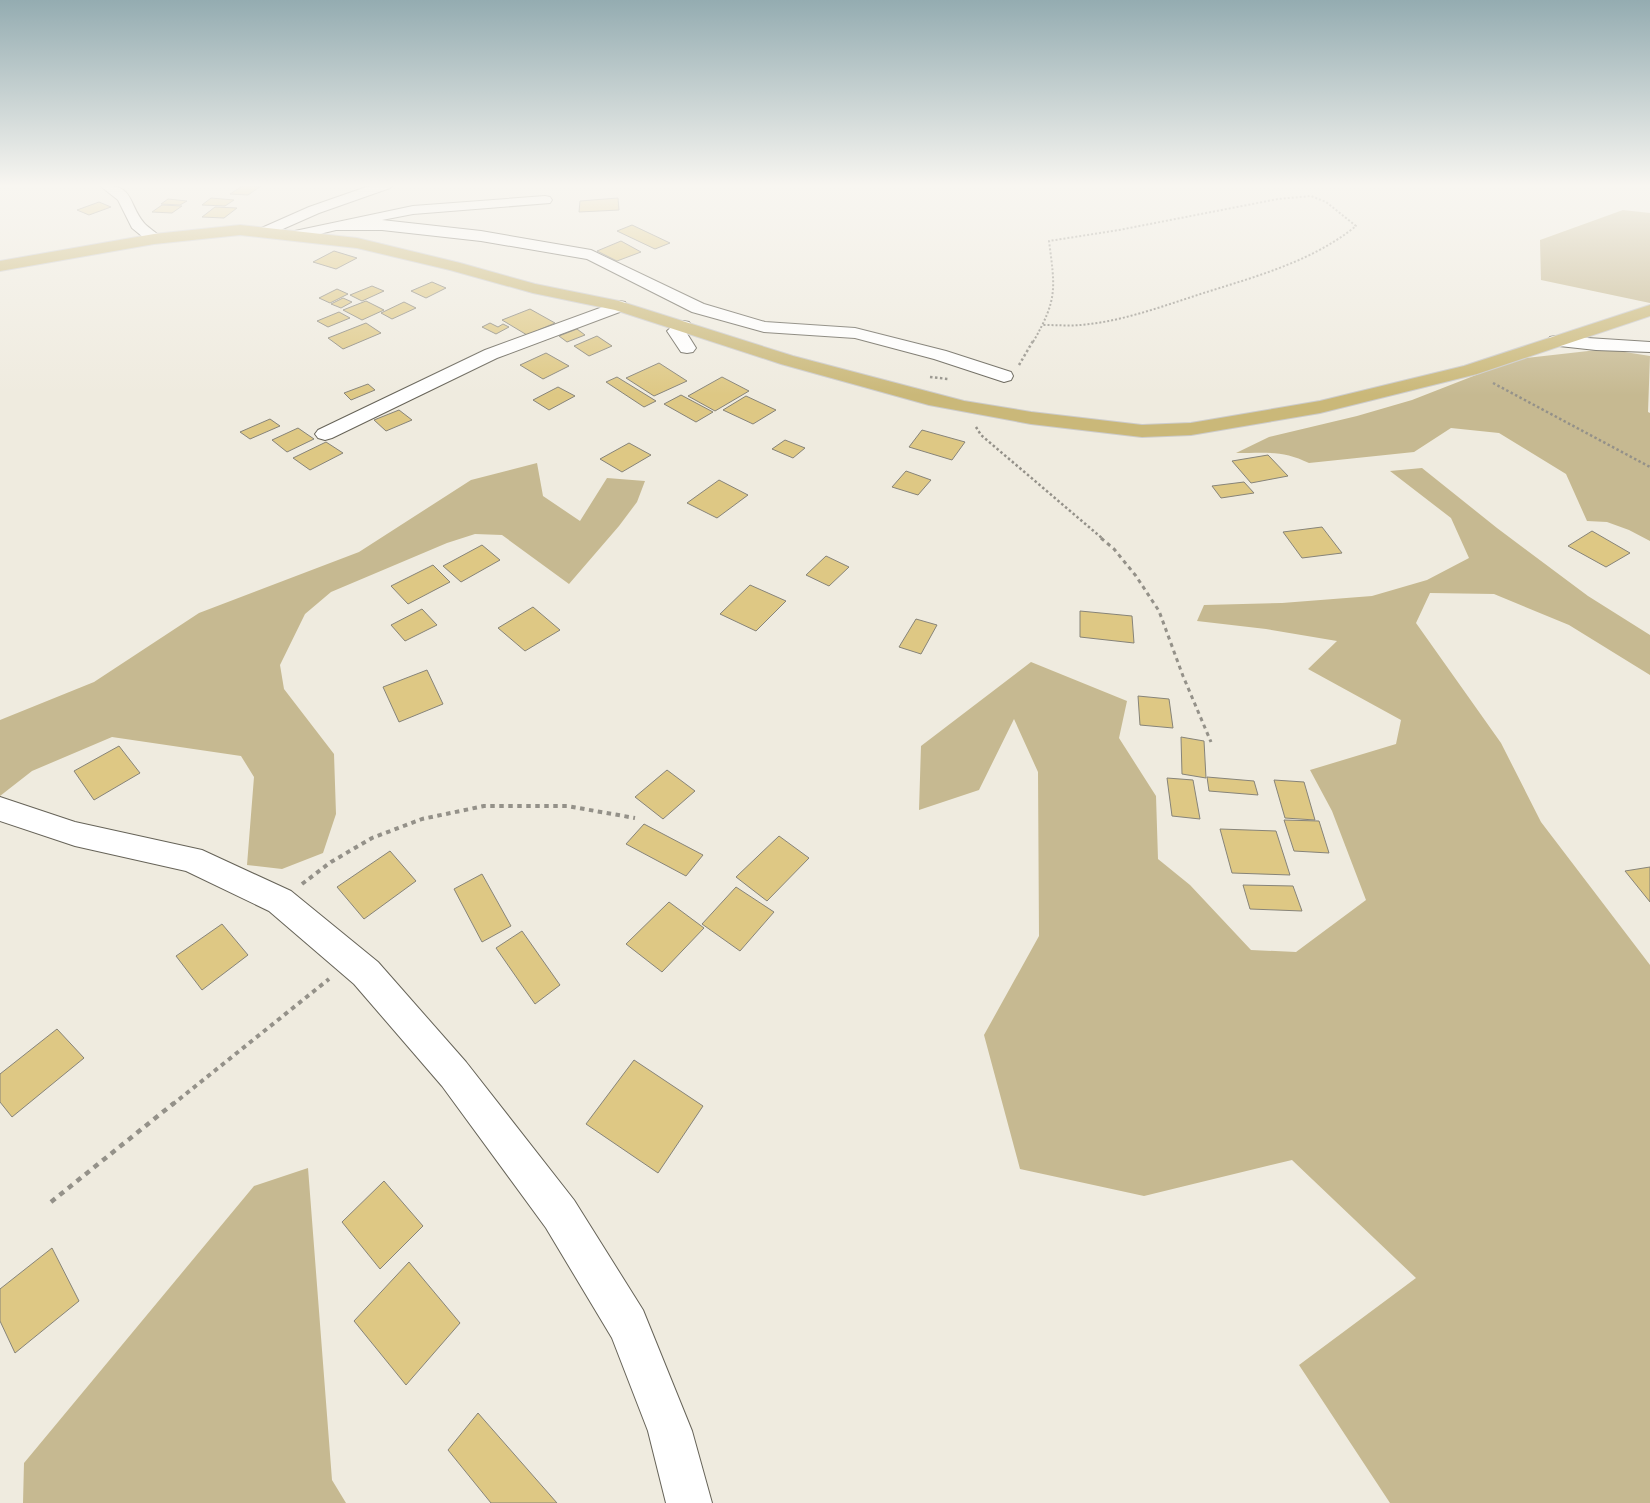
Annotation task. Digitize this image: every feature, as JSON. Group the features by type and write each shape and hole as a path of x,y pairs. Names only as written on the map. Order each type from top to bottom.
{"main road":[{"path":"0,266 62,255"},
{"path":"410,255 533,288 619,306 787,360 964,407 1108,428 1142,431 1191,429 1320,407 1470,370 1650,310"}],"street":[{"path":"586,255 708,311 764,327 855,333 940,355 1004,376"},
{"path":"325,434 491,354 619,306"},
{"path":"683,326 676,331 687,348"},
{"path":"1556,340 1596,345 1650,347"},
{"path":"0,808 75,834 192,859 280,901 366,973 454,1074 560,1214 628,1326 670,1431 689,1503"}],"path":[{"path":"1004,376 1020,364 1048,316 1056,286 1051,255"},
{"path":"1043,325 1082,325 1128,316 1239,282 1312,255"},
{"path":"1470,370 1650,467"},
{"path":"889,388 921,375 952,380"},
{"path":"964,407 981,435 1114,550 1136,576 1159,611 1183,676 1211,742"},
{"path":"280,901 331,862 372,838 422,819 484,806 567,806 634,818"},
{"path":"50,1202 352,960"}],"shaded area":[{"path":"1540,255 1650,255 1650,303 1541,280"},
{"path":"1606,349 1650,356 1648,412 1650,413 1650,541 1629,530 1607,522 1587,521 1566,474 1499,433 1451,428 1414,452 1309,463 1282,454 1236,453 1269,437 1357,416 1412,400 1517,359"},
{"path":"537,463 543,496 580,521 607,478 645,481 637,502 569,584 502,535 475,534 447,543 331,592 305,614 280,665 284,689 334,754 336,814 323,853 282,869 247,865 254,777 241,756 112,737 32,771 0,796 0,720 94,682 199,613 359,552 471,480"},
{"path":"1422,468 1497,528 1588,596 1650,635 1650,675 1569,625 1494,594 1430,593 1416,623 1501,743 1541,822 1650,965 1650,1503 1390,1503 1299,1365 1416,1278 1292,1160 1144,1196 1020,1169 984,1035 1039,936 1038,772 1014,719 979,790 919,810 921,746 1031,662 1127,701 1119,738 1156,796 1158,859 1190,885 1251,950 1296,952 1366,900 1332,811 1310,770 1396,744 1401,720 1308,669 1337,641 1266,629 1197,621 1204,605 1282,603 1372,596 1427,580 1469,558 1451,518 1390,471"},
{"path":"308,1168 332,1480 346,1503 23,1503 24,1463 254,1186"}],"building":[{"path":"326,255 348,255 357,258 336,269 313,262"},
{"path":"605,255 633,255 617,261"},
{"path":"432,282 446,288 426,298 411,291"},
{"path":"372,286 384,291 362,301 350,295"},
{"path":"337,289 348,294 330,303 319,298"},
{"path":"343,298 352,302 341,308 331,304"},
{"path":"366,301 384,310 362,320 343,310"},
{"path":"404,302 416,308 392,319 381,313"},
{"path":"530,309 555,323 527,335 502,320"},
{"path":"339,312 350,318 328,327 317,321"},
{"path":"366,323 381,333 343,349 328,338"},
{"path":"490,323 498,327 503,324 509,327 496,334 482,327"},
{"path":"577,329 585,335 567,342 559,336"},
{"path":"597,336 612,346 589,356 574,346"},
{"path":"546,353 569,366 543,379 520,365"},
{"path":"659,363 687,381 654,396 626,378"},
{"path":"617,377 656,401 644,407 606,382"},
{"path":"722,377 749,391 715,411 688,396"},
{"path":"368,384 375,390 351,400 344,393"},
{"path":"558,387 575,396 549,410 533,400"},
{"path":"681,395 713,412 696,422 664,404"},
{"path":"746,396 776,410 753,424 723,410"},
{"path":"399,410 412,420 386,431 374,420"},
{"path":"270,419 280,426 250,439 240,432"},
{"path":"298,428 314,439 287,452 272,440"},
{"path":"922,430 965,442 952,460 909,447"},
{"path":"785,440 805,448 793,458 772,449"},
{"path":"326,442 343,453 310,470 293,458"},
{"path":"629,443 651,455 622,472 600,459"},
{"path":"1268,455 1288,476 1251,483 1232,461"},
{"path":"906,471 931,480 918,495 892,487"},
{"path":"719,480 748,495 717,518 687,503"},
{"path":"1244,482 1254,493 1221,498 1212,486"},
{"path":"1322,527 1342,553 1302,558 1283,532"},
{"path":"1592,531 1630,553 1606,567 1568,546"},
{"path":"482,545 500,560 461,582 443,566"},
{"path":"826,556 849,567 829,586 806,575"},
{"path":"433,565 450,582 408,604 391,586"},
{"path":"750,585 786,601 756,631 720,614"},
{"path":"533,607 560,630 525,651 498,628"},
{"path":"422,609 437,625 405,641 391,625"},
{"path":"1080,611 1132,616 1134,643 1080,637"},
{"path":"916,619 937,625 921,654 899,647"},
{"path":"427,670 443,704 399,722 383,687"},
{"path":"1138,696 1169,699 1173,728 1140,725"},
{"path":"1181,737 1204,741 1206,778 1182,774"},
{"path":"119,746 140,773 94,800 74,771"},
{"path":"667,770 695,791 663,819 635,797"},
{"path":"1207,777 1254,781 1258,795 1209,791"},
{"path":"1167,778 1193,780 1200,819 1172,816"},
{"path":"1274,780 1304,782 1315,820 1285,818"},
{"path":"1284,820 1319,821 1329,853 1294,851"},
{"path":"644,824 703,855 686,876 626,844"},
{"path":"1220,829 1276,831 1290,875 1232,873"},
{"path":"779,836 809,858 767,901 736,877"},
{"path":"390,851 416,881 364,919 337,887"},
{"path":"1650,867 1650,902 1625,871"},
{"path":"482,874 511,926 482,942 454,889"},
{"path":"1243,885 1293,886 1302,911 1250,909"},
{"path":"736,887 774,912 740,951 702,924"},
{"path":"669,902 704,928 662,972 626,944"},
{"path":"222,924 248,955 202,990 176,956"},
{"path":"522,931 560,985 535,1004 496,948"},
{"path":"57,1029 84,1058 12,1117 0,1102 0,1074"},
{"path":"634,1060 703,1106 658,1173 586,1124"},
{"path":"384,1181 423,1226 380,1269 342,1222"},
{"path":"52,1248 79,1301 15,1353 0,1321 0,1289"},
{"path":"409,1262 460,1323 406,1385 354,1321"},
{"path":"478,1413 557,1503 491,1503 448,1450"}]}
